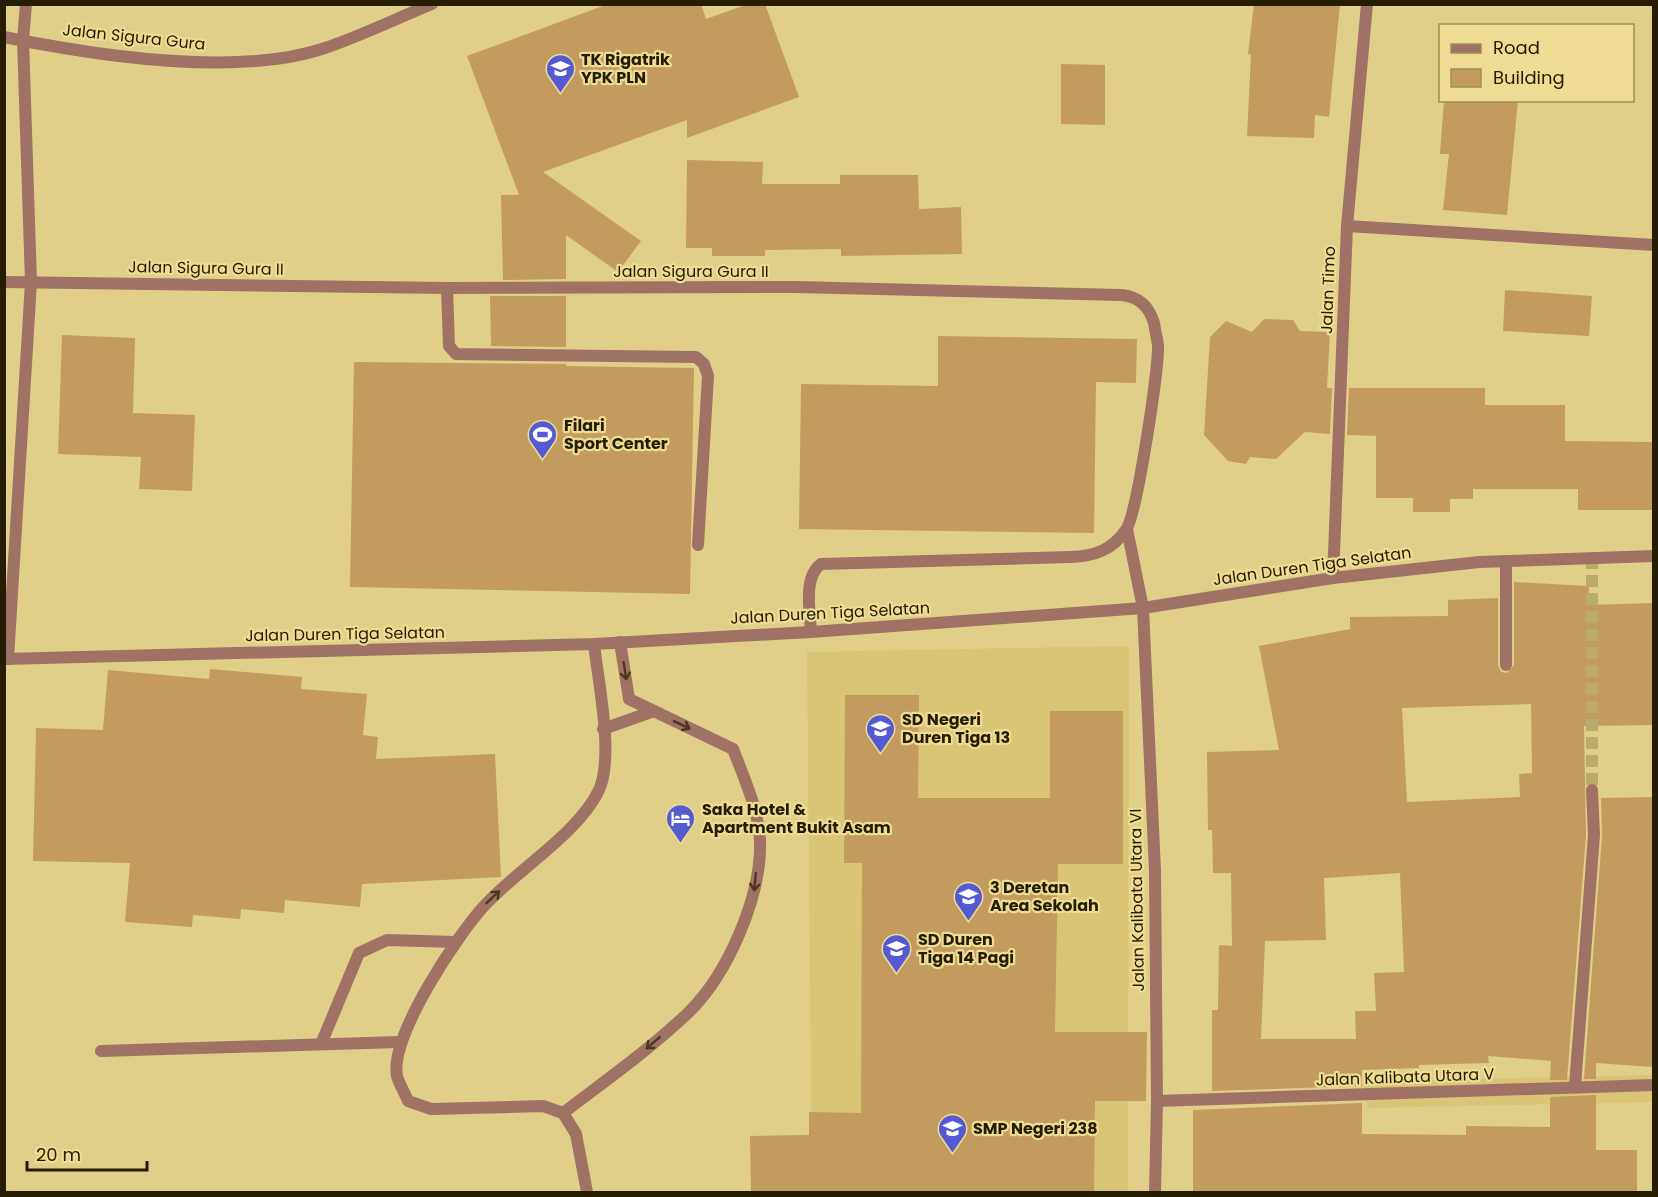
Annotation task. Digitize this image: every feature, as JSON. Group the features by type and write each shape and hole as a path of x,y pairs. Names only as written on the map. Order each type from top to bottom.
{"street":[{"path":"6,659 31,282 23,40 26,4"},
{"name":"Jalan Sigura Gura","path":"4,37 198,63 260,60 320,50 432,4"},
{"name":"Jalan Timo","path":"1333,578 1347,226 1366,4"},
{"path":"1347,226 1653,245"},
{"name":"Jalan Sigura Gura II","path":"4,282 447,288 797,287 1133,296 1145,304 1158,346 1135,510 1127,529 1109,548 1093,556 821,564 814,569 811,578 811,632"},
{"path":"447,288 449,346 456,354 696,357 704,364 708,376 698,545"},
{"name":"Jalan Sigura Gura II","path":"1127,529 1143,608"},
{"name":"Jalan Duren Tiga Selatan","path":"6,659 594,644 811,632 1143,608 1333,578 1506,561 1653,556"},
{"path":"1506,561 1506,665"},
{"name":"Jalan Kalibata Utara VI","path":"1143,608 1155,871 1157,1101 1155,1192"},
{"path":"563,1113 638,1056 690,1011 728,958 753,902 760,841 755,805 733,748 629,699 620,642"},
{"path":"587,1192 576,1134 563,1113 543,1106 431,1109 408,1101 397,1075 399,1042 455,942 485,904 578,819 598,792 606,760 602,703 594,644"},
{"path":"603,729 654,711"},
{"path":"1575,1086 1594,835 1592,790"},
{"path":"321,1044 360,953 387,940 455,942"},
{"path":"101,1051 399,1042"},
{"name":"Jalan Kalibata Utara V","path":"1157,1101 1653,1085"}],"shaded area":[{"name":"3 Deretan Area Sekolah","path":"1129,646 1128,1192 812,1192 807,652"},
{"path":"1653,1075 1653,1102 1368,1108 1363,1081"}],"building":[{"path":"608,4 701,4 706,19 748,4 765,4 799,97 687,138 687,120 543,172 641,241 618,272 566,235 566,279 503,280 501,195 519,195 467,56"},
{"path":"1254,4 1340,4 1329,117 1315,115 1314,138 1247,136 1251,55 1248,54"},
{"path":"1061,64 1105,65 1105,125 1061,124"},
{"path":"1444,102 1518,102 1507,215 1443,210 1449,154 1440,154"},
{"path":"687,160 763,162 762,184 840,184 840,175 918,175 919,209 961,207 962,254 841,256 841,249 765,250 765,256 712,256 712,248 686,248"},
{"path":"1505,290 1592,296 1589,336 1503,331"},
{"path":"490,296 566,296 566,347 491,346"},
{"path":"1264,319 1293,320 1300,331 1330,332 1327,388 1332,388 1330,434 1305,432 1276,459 1250,457 1246,464 1228,461 1204,435 1210,337 1226,321 1252,332"},
{"path":"62,335 135,338 133,413 195,415 192,491 139,489 141,457 58,454"},
{"path":"938,336 1137,339 1136,383 1096,382 1094,533 799,529 801,384 938,386"},
{"path":"354,362 694,368 690,594 350,587"},
{"path":"1349,388 1485,388 1485,405 1565,405 1565,441 1653,442 1653,510 1578,510 1578,489 1473,489 1473,499 1450,499 1450,512 1413,512 1413,498 1376,498 1376,436 1347,435"},
{"path":"1514,582 1589,586 1588,605 1653,603 1653,725 1584,726 1586,835 1567,1080 1550,1080 1551,1061 1488,1056 1489,1063 1419,1065 1419,1068 1362,1070 1362,1086 1212,1091 1212,1010 1218,1010 1219,945 1232,946 1231,873 1213,873 1212,830 1208,830 1207,752 1279,750 1259,646 1350,629 1350,617 1448,616 1448,600 1498,598 1498,665 1501,672 1507,673 1514,665","holes":["1531,704 1532,773 1519,774 1520,797 1407,802 1402,708","1400,873 1404,972 1374,973 1376,1011 1355,1011 1356,1039 1261,1039 1265,941 1326,940 1324,878"]},
{"path":"210,669 302,677 301,689 367,694 363,735 378,737 376,759 495,754 501,877 362,884 360,907 285,900 284,913 241,909 240,919 193,915 192,927 125,922 130,863 33,861 36,728 103,730 108,670 209,679"},
{"name":"3 Deretan Area Sekolah","path":"845,695 919,695 918,798 1050,798 1050,711 1123,711 1123,864 1058,864 1055,1032 1147,1032 1146,1101 1095,1101 1094,1192 751,1192 750,1136 809,1135 809,1112 861,1113 862,863 844,863"},
{"path":"1653,797 1653,1067 1596,1063 1596,1079 1584,1079 1602,835 1601,798"},
{"path":"1596,1095 1596,1150 1637,1150 1637,1192 1193,1192 1193,1110 1362,1103 1362,1134 1466,1135 1466,1126 1550,1127 1550,1097"}],"tunnel":[{"path":"1592,557 1592,790"}],"place":[{"name":"TK Rigatrik YPK PLN","path":"560,94"},
{"name":"Filari Sport Center","path":"543,460"},
{"name":"SD Negeri Duren Tiga 13","path":"881,754"},
{"name":"Saka Hotel & Apartment Bukit Asam","path":"681,844"},
{"name":"3 Deretan Area Sekolah","path":"969,922"},
{"name":"SD Duren Tiga 14 Pagi","path":"897,974"},
{"name":"SMP Negeri 238","path":"952,1154"}]}
